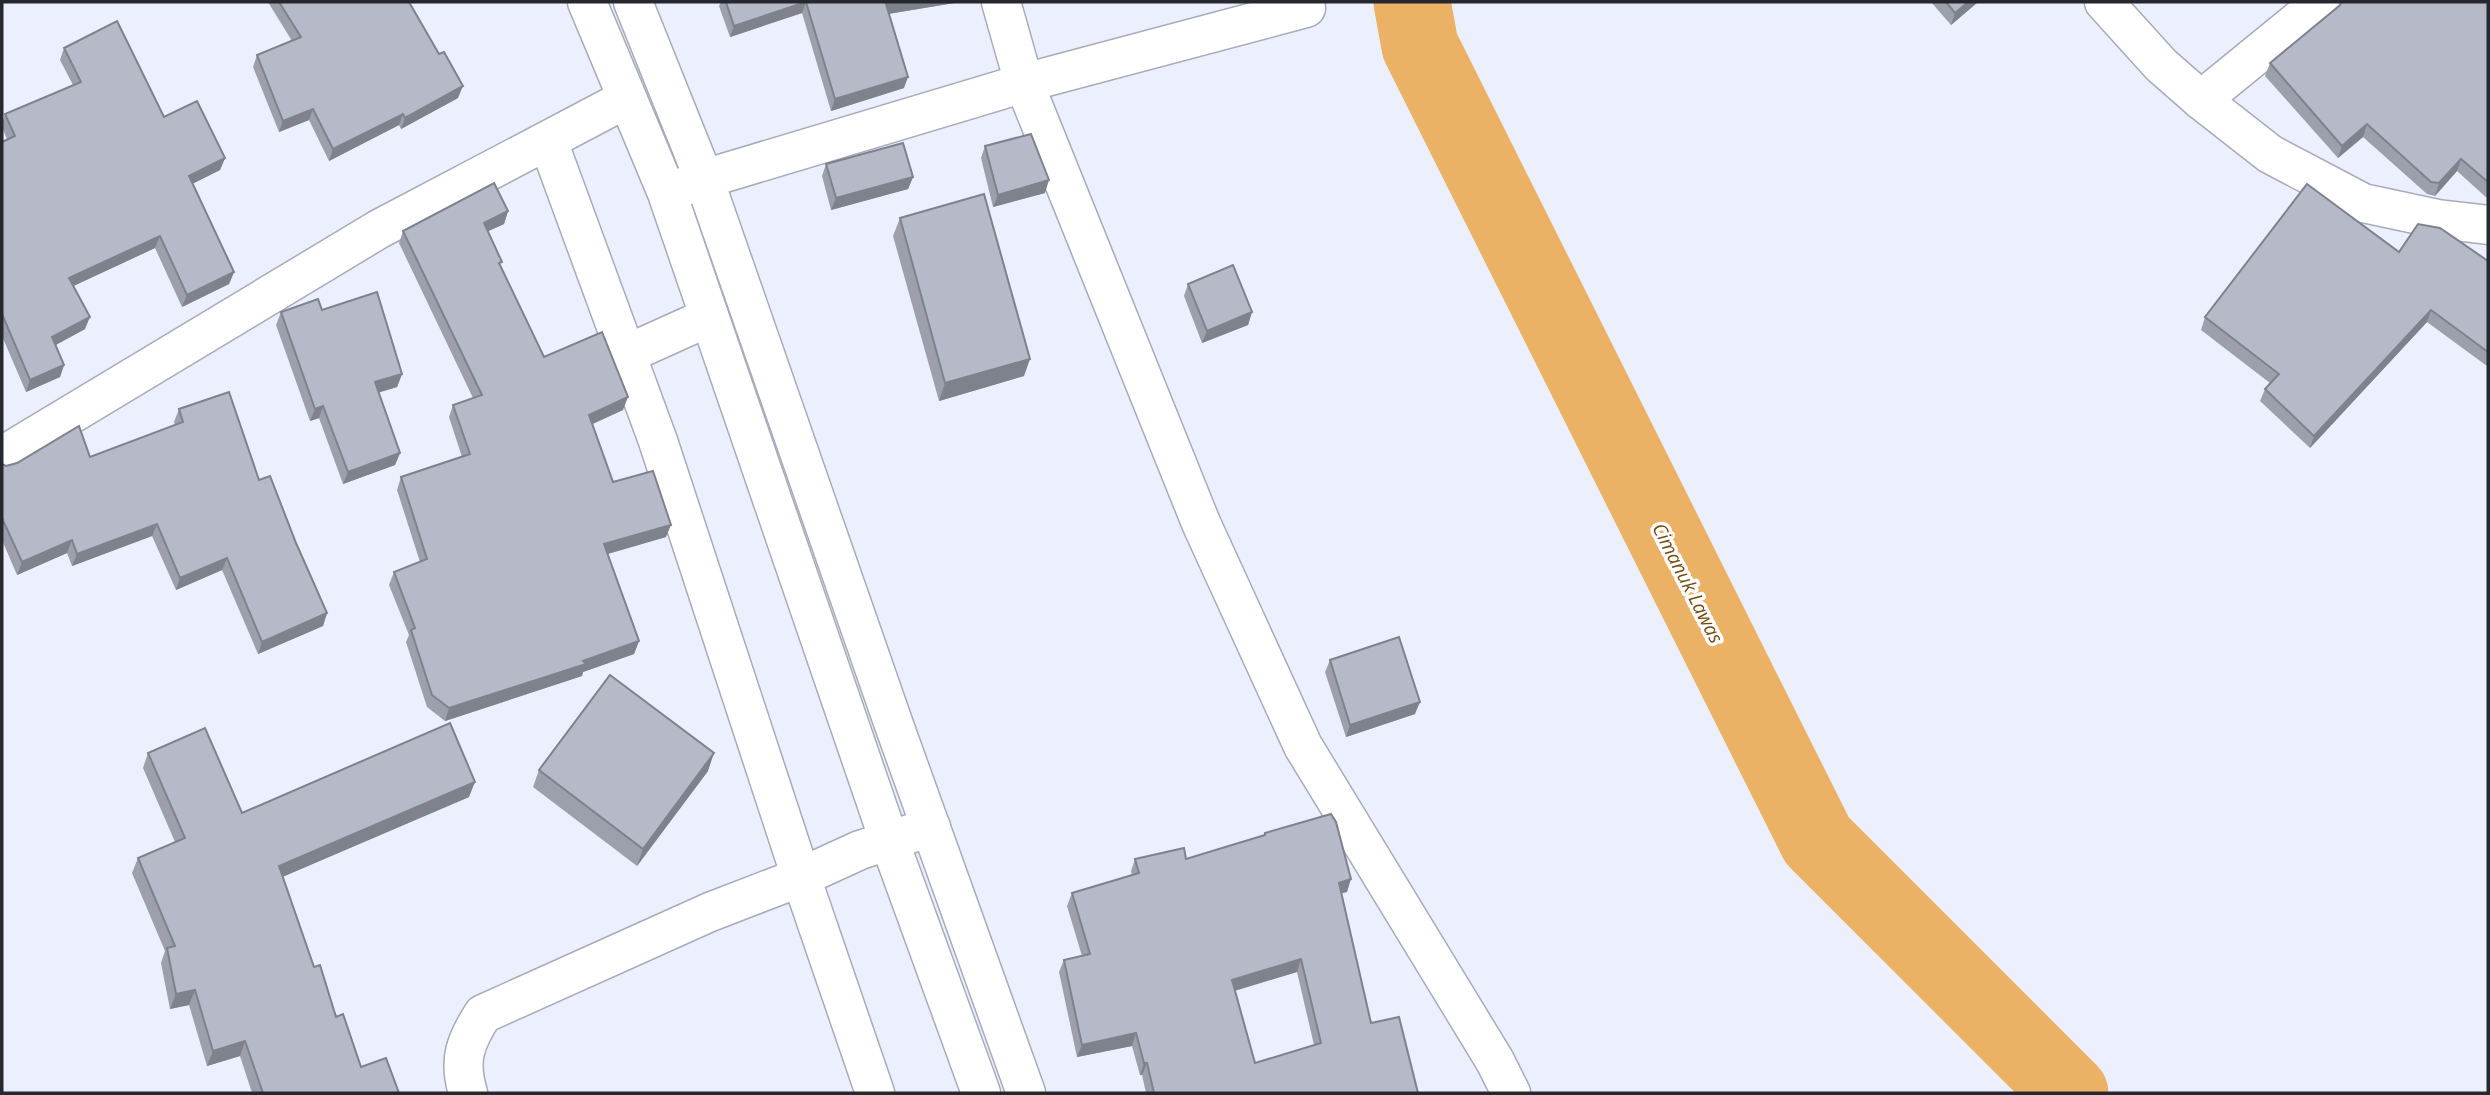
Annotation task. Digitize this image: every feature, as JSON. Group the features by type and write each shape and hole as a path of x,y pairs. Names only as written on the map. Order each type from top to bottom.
{"street":[{"path":"587,2 617,104 667,193 697,323 845,858 875,1093"},
{"path":"633,2 704,179 1025,1093"},
{"path":"1001,2 1024,83 1200,523 1303,746 1488,1049 1511,1093"},
{"path":"2105,2 2161,65 2201,100 2270,153 2363,203 2438,219 2488,225"},
{"path":"2201,100 2320,2"},
{"path":"667,193 704,179 1024,83 1306,8"},
{"path":"2,456 379,229 617,104"},
{"path":"559,135 638,350 721,628 845,858 981,1093"},
{"path":"638,350 697,323"},
{"path":"468,1093 462,1074 467,1039 483,1014 710,912 931,827"}],"building":[{"path":"279,2 409,2 439,54 444,52 463,86 405,118 403,114 333,149 313,109 283,121 257,55 301,37"},
{"path":"726,2 806,2 734,26"},
{"path":"806,2 899,2 886,4 908,77 835,99"},
{"path":"1946,2 1968,2 1955,13"},
{"path":"2342,2 2488,2 2488,182 2461,159 2439,183 2431,182 2367,124 2342,146 2270,63"},
{"path":"117,21 164,117 197,101 225,158 189,176 234,272 187,295 160,236 69,278 90,317 52,337 64,365 30,380 2,314 2,142 15,136 5,114 81,82 64,48"},
{"path":"1031,134 1049,180 998,195 985,146"},
{"path":"903,143 913,177 836,198 826,164"},
{"path":"494,183 508,211 484,223 502,262 499,263 544,357 602,332 628,397 589,415 613,482 653,471 671,525 604,544 639,641 583,661 586,664 449,708 432,695 411,630 415,628 394,572 427,559 401,477 470,454 453,405 482,395 403,231"},
{"path":"2307,184 2399,252 2418,224 2440,228 2488,261 2488,352 2431,310 2314,436 2265,389 2279,374 2205,317"},
{"path":"984,194 1030,359 945,383 900,218"},
{"path":"1233,265 1252,312 1207,331 1188,284"},
{"path":"377,292 402,374 375,382 400,453 348,472 323,406 315,409 281,312 318,299 322,310"},
{"path":"229,392 259,480 270,476 327,613 262,642 227,558 180,578 157,524 77,554 72,540 22,562 2,518 2,464 6,466 17,463 79,426 90,457 183,422 179,409"},
{"path":"1399,637 1420,702 1350,725 1330,660"},
{"path":"610,675 714,753 643,849 539,770"},
{"path":"450,723 475,782 279,866 314,967 320,965 336,1017 343,1014 361,1067 386,1058 399,1093 263,1093 245,1041 213,1051 195,990 176,994 167,948 175,946 138,858 185,838 148,753 205,728 242,813"},
{"path":"1331,814 1336,822 1351,879 1339,883 1371,1023 1399,1017 1418,1093 1154,1093 1136,1033 1082,1045 1064,960 1090,954 1072,893 1139,873 1135,859 1184,848 1186,859","holes":["1301,959 1321,1043 1255,1063 1232,980"]}],"waterway":[{"name":"Cimanuk Lawas","path":"1412,2 1420,46 1817,840 2070,1093"}]}
